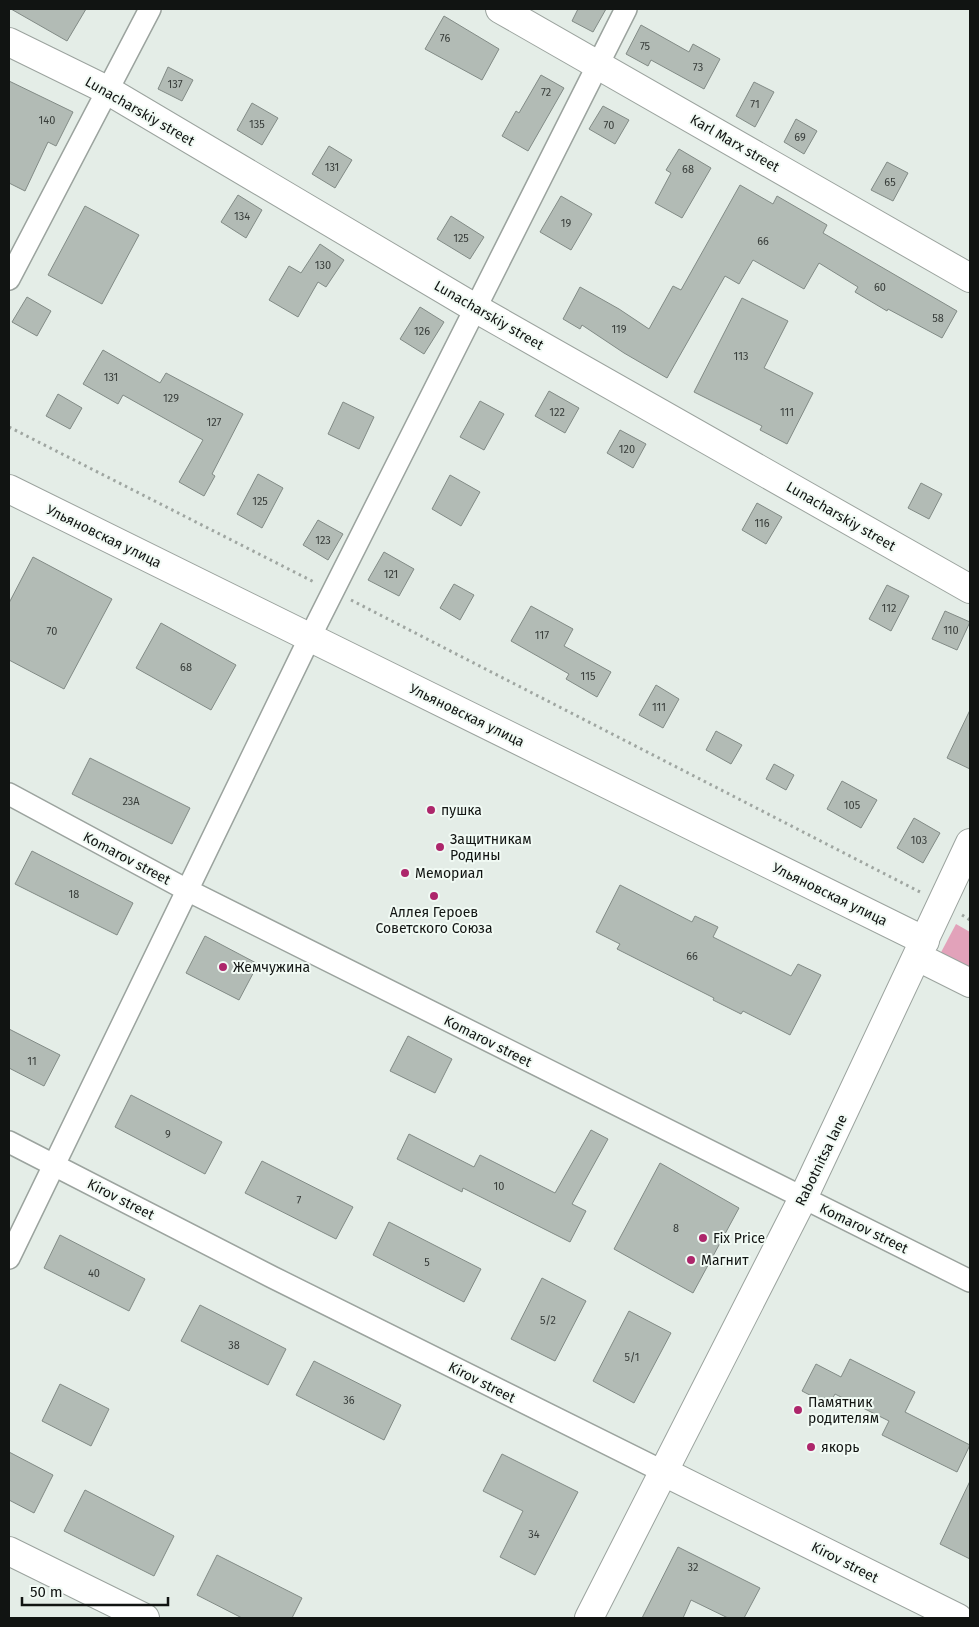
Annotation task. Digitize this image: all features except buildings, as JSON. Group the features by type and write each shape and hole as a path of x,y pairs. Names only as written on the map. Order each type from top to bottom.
{"street":[{"path":"9,279 150,9"},
{"name":"Karl Marx street","path":"500,9 970,278"},
{"path":"9,1258 310,637 626,9"},
{"name":"Lunacharskiy street","path":"9,42 107,90 475,308 970,589"},
{"name":"Ульяновская улица","path":"9,489 310,637 921,949 970,983"},
{"name":"Komarov street","path":"9,794 187,890 970,1281"},
{"name":"Rabotnitsa lane","path":"590,1618 803,1198 970,843"},
{"name":"Kirov street","path":"9,1142 263,1272 958,1618"},
{"path":"9,1551 144,1618"}],"path":[{"path":"9,427 899,880 942,905"}],"shaded area":[{"path":"956,924 970,932 970,974 938,958"}],"place":[{"name":"пушка","path":"431,810"},
{"name":"Защитникам Родины","path":"440,847"},
{"name":"Мемориал","path":"405,873"},
{"name":"Аллея Героев Советского Союза","path":"434,896"},
{"name":"Жемчужина","path":"223,967"},
{"name":"Fix Price","path":"703,1238"},
{"name":"Магнит","path":"691,1260"},
{"name":"Памятник родителям","path":"798,1410"},
{"name":"якорь","path":"811,1447"}]}
